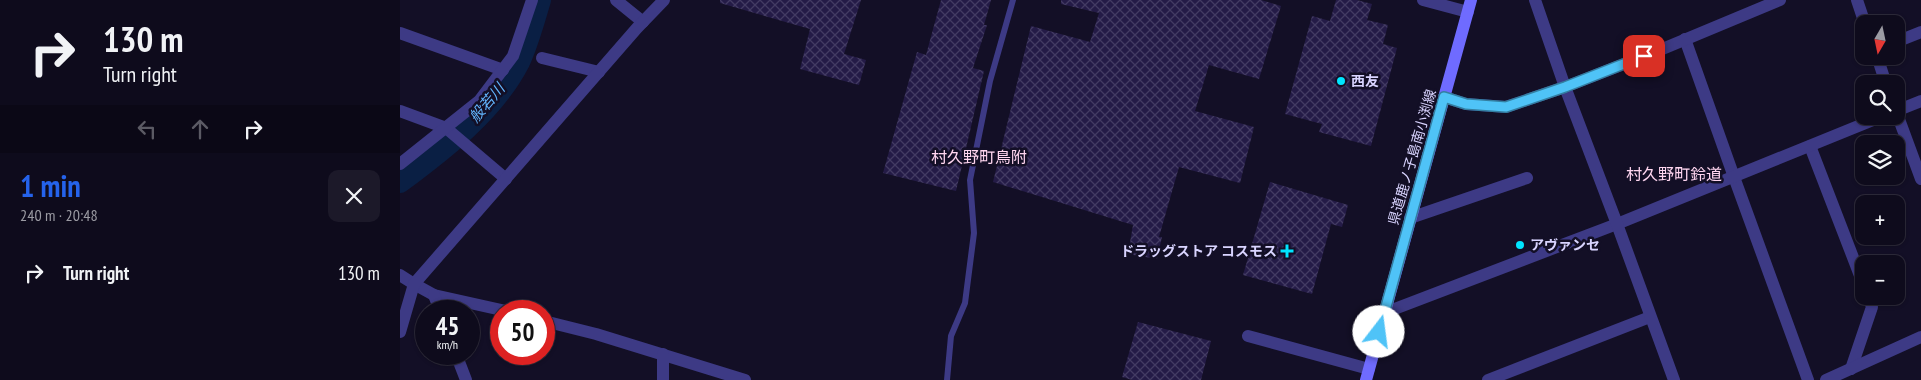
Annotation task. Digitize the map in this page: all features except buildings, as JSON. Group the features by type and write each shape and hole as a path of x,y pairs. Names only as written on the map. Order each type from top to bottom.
{"main road":[{"name":"県道鹿ノ子島南小渕線","path":"1367,374 1469,6"}],"street":[{"path":"400,164 479,101 504,70 512,56 532,0"},
{"path":"616,0 643,22"},
{"path":"400,332 414,284 664,0"},
{"path":"1423,0 1469,6"},
{"path":"1535,0 1565,87 1674,380"},
{"path":"1444,97 1466,104 1506,107 1565,87 1780,0"},
{"path":"1857,0 1862,15"},
{"path":"1905,38 1921,32"},
{"path":"400,33 504,70"},
{"path":"1685,39 1808,380"},
{"path":"542,58 599,72"},
{"path":"1905,107 1921,101"},
{"path":"400,111 446,128 506,179"},
{"path":"1384,314 1617,224 1861,125"},
{"path":"1901,125 1921,179"},
{"path":"1810,146 1855,263"},
{"path":"1410,218 1527,178"},
{"path":"400,274 434,295 490,307"},
{"path":"434,295 436,300"},
{"path":"1851,369 1872,305"},
{"path":"1488,380 1650,317"},
{"path":"555,324 596,334 745,380"},
{"path":"1248,336 1367,374"},
{"path":"1826,380 1921,337"},
{"path":"663,354 663,380"},
{"path":"460,365 466,380"}],"lane":[{"path":"947,380 951,336 965,303 974,233 970,180 990,81 1013,0"}],"waterway":[{"name":"般若川","path":"400,182 450,143 496,97 519,62 540,0"}],"place":[{"name":"西友","path":"1341,81"},
{"name":"アヴァンセ","path":"1520,245"},
{"name":"ドラッグストア コスモス","path":"1287,251"}],"district":[{"name":"村久野町鳥附","path":"979,157"},
{"name":"村久野町鈴道","path":"1674,174"}],"route":[{"path":"1379,332 1444,97 1466,104 1506,107 1565,87 1644,56"}]}
